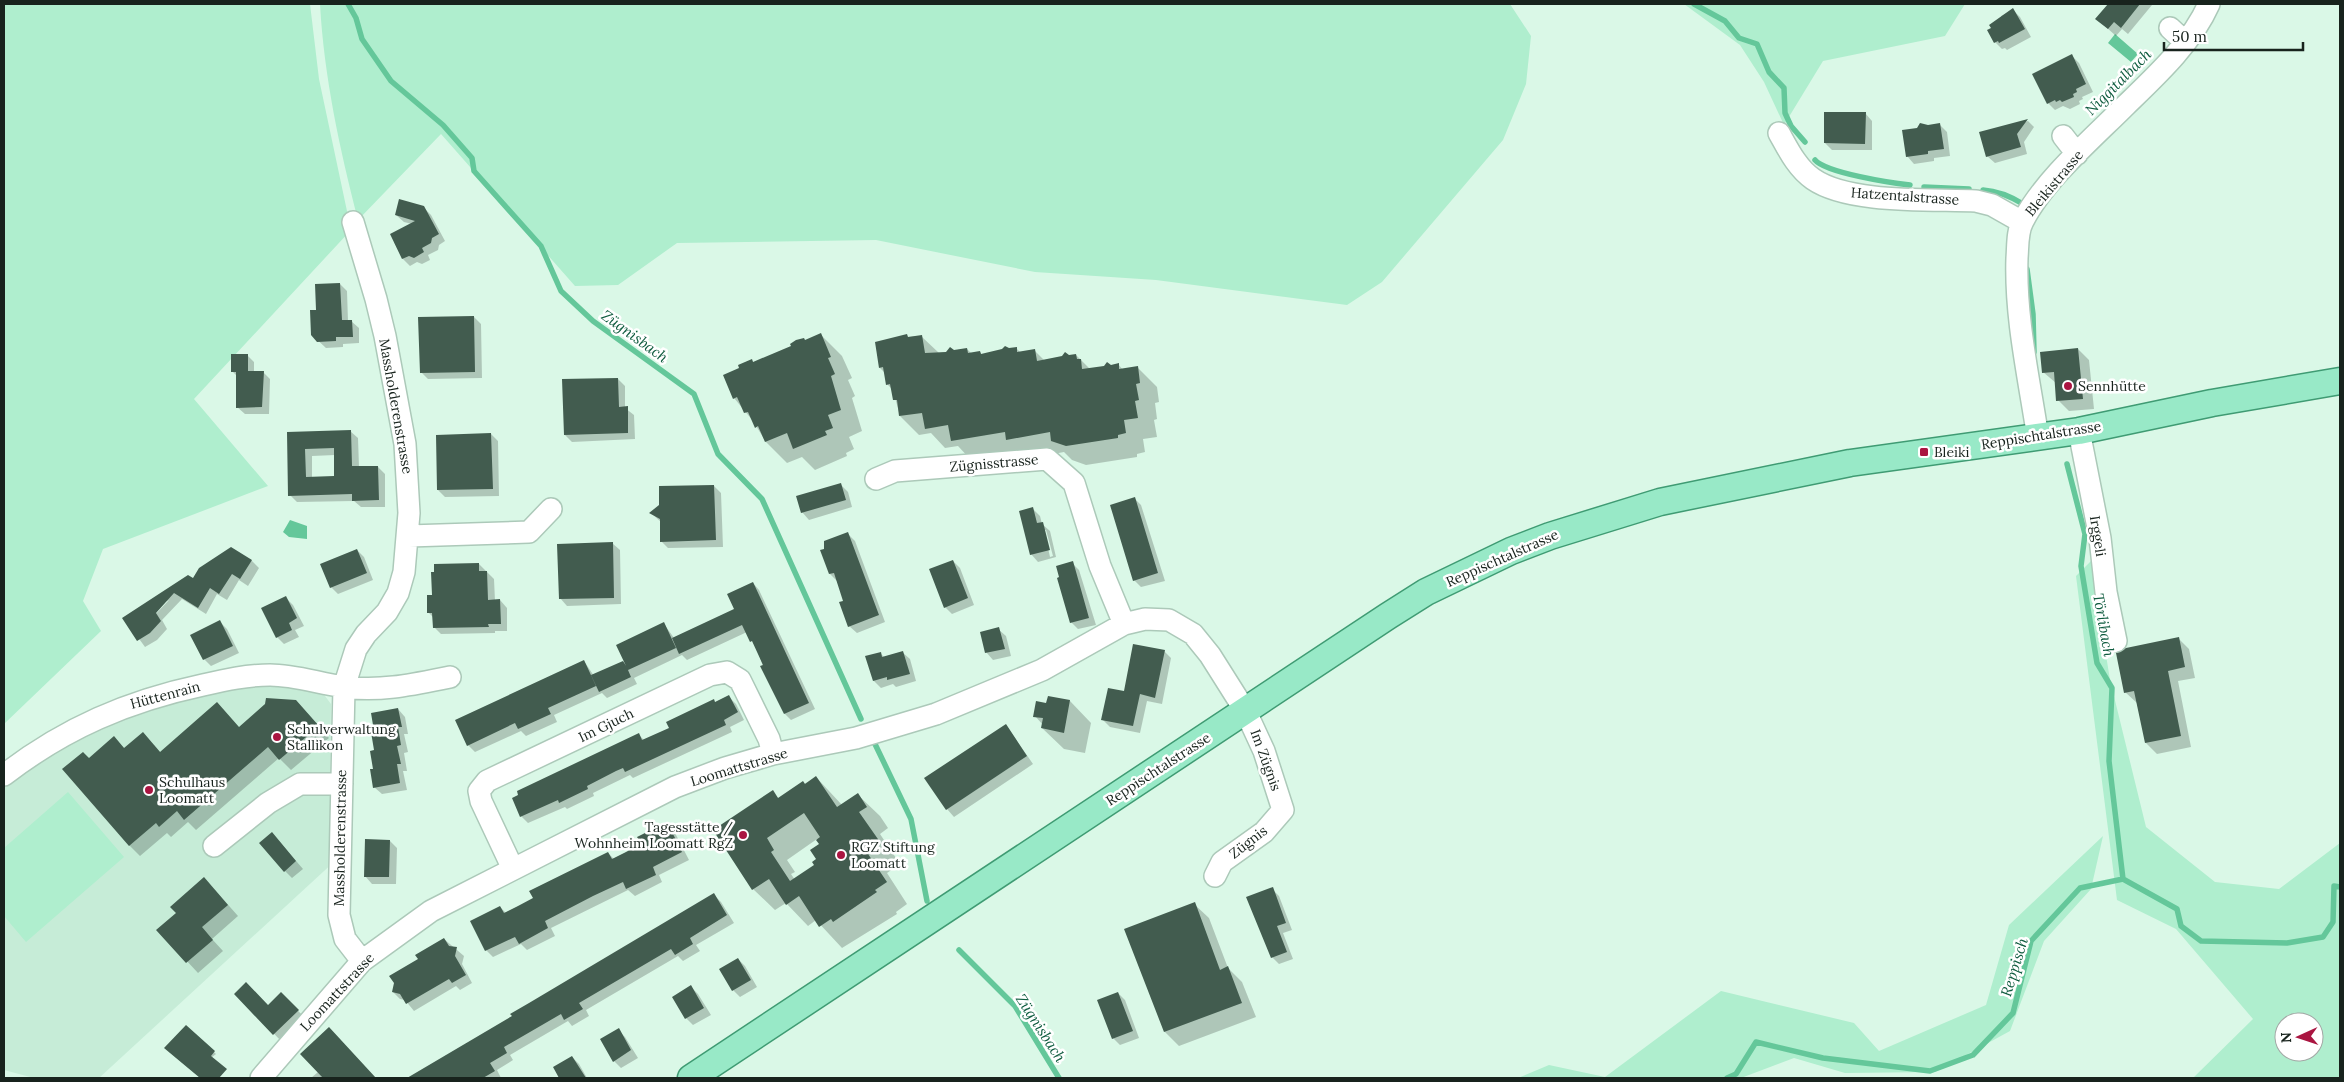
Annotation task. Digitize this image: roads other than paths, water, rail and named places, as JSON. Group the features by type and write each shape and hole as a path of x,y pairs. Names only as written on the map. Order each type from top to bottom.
{"main road":[{"name":"Reppischtalstrasse","path":"691,1078 778,1018 1246,712 1388,616 1426,592 1467,571 1550,536 1660,502 1885,457 2038,438 2212,403 2340,381"}],"street":[{"name":"Bleikistrasse","path":"2038,438 2024,352 2016,282 2018,239 2022,222 2053,180 2077,154 2174,58 2178,35 2208,5"},
{"name":"Hatzentalstrasse","path":"1779,133 1797,163 1812,179 1833,190 1860,196 1976,201 1992,205 2022,222"},
{"path":"2063,136 2077,154"},
{"name":"Massholderenstrasse","path":"353,222 380,313 405,444 409,479 409,536 404,572 398,594 387,612 366,634 356,649 344,687 338,915 345,939 362,961"},
{"name":"Irggeli","path":"2079,431 2100,538 2106,592 2116,641"},
{"name":"Zügnisstrasse","path":"876,480 895,471 1047,458 1074,483 1100,566 1124,624"},
{"path":"409,536 529,532 551,509"},
{"name":"Loomattstrasse","path":"261,1078 362,961 431,911 675,787 725,768 773,754 856,738 936,714 1042,670 1124,624 1145,619 1168,620 1193,634 1215,662 1246,712"},
{"name":"Im Gjuch","path":"513,869 481,801 479,791 487,781 710,675 727,672 740,680 769,739 773,754"},
{"name":"Hüttenrain","path":"4,775 29,756 67,733 124,706 152,696 243,676 272,675 300,678 344,687 382,689 450,677"},
{"name":"Im Zügnis","path":"1246,712 1264,751 1283,810"},
{"path":"214,846 268,803 300,784 342,784"},
{"name":"Zügnis","path":"1215,876 1222,862 1264,832 1283,810"}],"waterway":[{"name":"Zügnisbach","path":"348,4 356,18 362,39 391,81 443,125 472,158 474,171 541,246 561,291 593,321 694,394 718,454 762,499 861,719"},
{"path":"1694,4 1725,21 1739,38 1757,44 1769,72 1784,88 1785,113 1791,126 1805,142"},
{"path":"1815,160 1822,165 1845,173 1910,185"},
{"path":"1924,187 1969,189"},
{"path":"1983,190 2004,194 2023,204"},
{"name":"Törlibach","path":"2027,269 2033,314 2034,352"},
{"name":"Törlibach","path":"2067,464 2085,534 2081,566 2097,663 2112,688 2109,761 2123,879"},
{"name":"Zügnisbach","path":"875,744 911,819 927,901"},
{"name":"Reppisch","path":"1727,1078 1736,1074 1756,1042 1823,1058 1930,1071 1973,1055 2013,1013 2031,941 2080,888 2123,879 2177,909 2181,926 2201,941 2287,943 2323,937 2333,922 2334,886 2340,887"},
{"name":"Zügnisbach","path":"959,950 1015,1006 1059,1078"}],"place":[{"name":"Sennhütte","path":"2068,386"},
{"name":"Bleiki","path":"1924,452"},
{"name":"Schulverwaltung Stallikon","path":"277,737"},
{"name":"Schulhaus Loomatt","path":"149,790"},
{"name":"Tagesstätte / Wohnheim Loomatt RgZ","path":"743,835"},
{"name":"RGZ Stiftung Loomatt","path":"841,855"}],"water label":[{"name":"Niggitalbach","path":"2118,82"}]}
